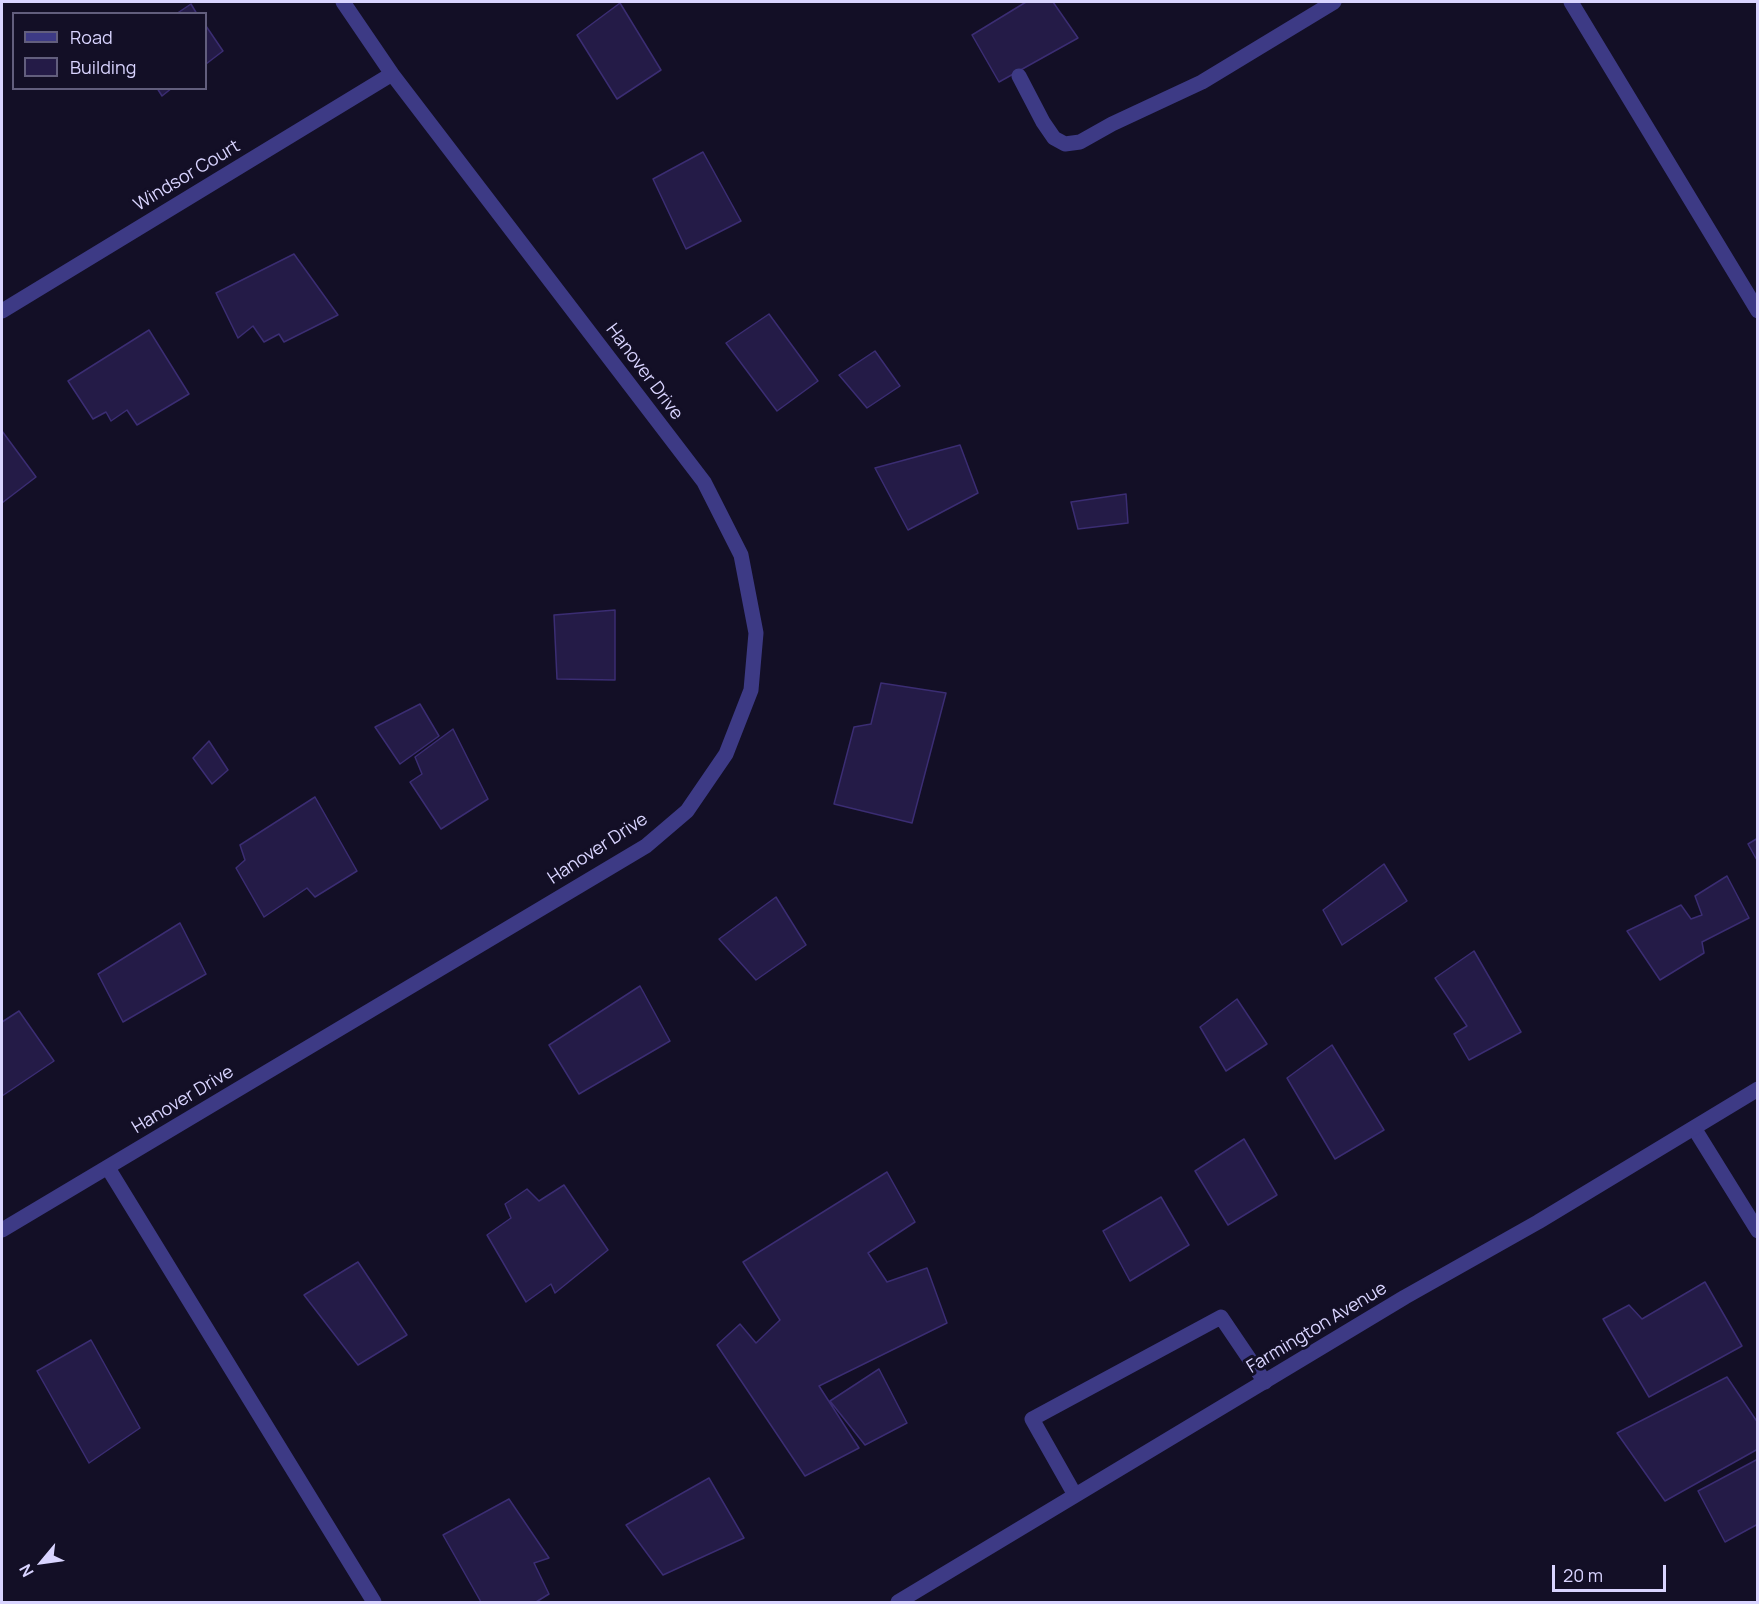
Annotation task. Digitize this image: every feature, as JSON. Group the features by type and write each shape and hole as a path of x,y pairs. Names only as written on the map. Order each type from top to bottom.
{"street":[{"name":"Hanover Drive","path":"2,1230 646,846 687,811 726,754 751,690 756,633 741,555 704,483 392,74 343,2"},
{"path":"1019,76 1043,123 1054,138 1065,144 1080,142 1112,124 1202,82 1334,2"},
{"path":"1571,2 1758,310"},
{"name":"Windsor Court","path":"2,311 392,74"},
{"name":"Farmington Avenue","path":"898,1602 1405,1297 1538,1222 1758,1089"},
{"path":"1694,1128 1758,1232"},
{"path":"108,1168 374,1602"},
{"path":"1075,1495 1032,1419 1221,1317 1265,1382"}],"building":[{"path":"1026,2 1053,2 1078,38 999,82 972,35"},
{"path":"620,3 661,70 617,99 577,35"},
{"path":"191,4 196,12 179,12"},
{"path":"207,27 223,51 207,63"},
{"path":"158,90 170,90 162,96"},
{"path":"703,152 741,221 686,249 653,179"},
{"path":"294,254 338,315 284,342 279,334 264,342 253,326 238,338 216,293"},
{"path":"769,314 818,381 777,411 726,343"},
{"path":"149,330 189,394 137,425 127,410 111,421 106,412 93,419 68,381"},
{"path":"875,351 900,386 867,408 839,375"},
{"path":"2,431 36,477 2,503"},
{"path":"960,445 978,493 908,530 875,468"},
{"path":"1126,494 1128,523 1078,529 1071,502"},
{"path":"615,610 615,680 557,679 554,615"},
{"path":"881,683 946,693 912,823 834,804 854,727 871,724"},
{"path":"420,704 439,736 400,764 375,727"},
{"path":"453,729 488,799 441,829 410,782 422,774 415,757"},
{"path":"209,741 228,770 212,784 193,758"},
{"path":"315,797 357,871 315,897 307,888 264,917 236,868 245,860 240,845"},
{"path":"1758,838 1758,862 1748,844"},
{"path":"1384,864 1407,901 1342,945 1323,910"},
{"path":"1727,876 1749,918 1702,942 1704,953 1660,980 1627,931 1681,905 1691,919 1702,915 1695,896"},
{"path":"776,897 806,945 756,980 719,939"},
{"path":"180,923 206,974 123,1022 98,974"},
{"path":"1474,951 1521,1032 1469,1060 1454,1034 1467,1026 1435,978"},
{"path":"640,986 670,1041 579,1094 549,1045"},
{"path":"1237,999 1267,1044 1226,1071 1200,1027"},
{"path":"19,1011 54,1061 2,1096 2,1022"},
{"path":"1332,1045 1384,1130 1335,1159 1287,1078"},
{"path":"1244,1139 1277,1195 1228,1225 1195,1171"},
{"path":"887,1172 915,1222 868,1253 887,1282 927,1268 947,1323 819,1386 859,1448 805,1476 717,1345 740,1324 756,1343 780,1320 743,1262"},
{"path":"564,1185 608,1250 555,1293 551,1284 526,1302 487,1235 511,1218 505,1204 527,1189 539,1201"},
{"path":"1161,1197 1189,1245 1130,1281 1103,1231"},
{"path":"358,1262 407,1335 358,1365 304,1295"},
{"path":"1705,1282 1742,1346 1649,1397 1603,1319 1629,1305 1642,1319"},
{"path":"91,1340 140,1428 89,1463 37,1371"},
{"path":"879,1369 907,1423 865,1445 830,1401"},
{"path":"1727,1377 1758,1423 1758,1449 1665,1501 1617,1433"},
{"path":"1758,1459 1758,1524 1725,1542 1698,1491"},
{"path":"709,1478 744,1538 663,1575 626,1525"},
{"path":"509,1499 549,1558 534,1563 549,1594 536,1602 481,1602 443,1535"}]}
